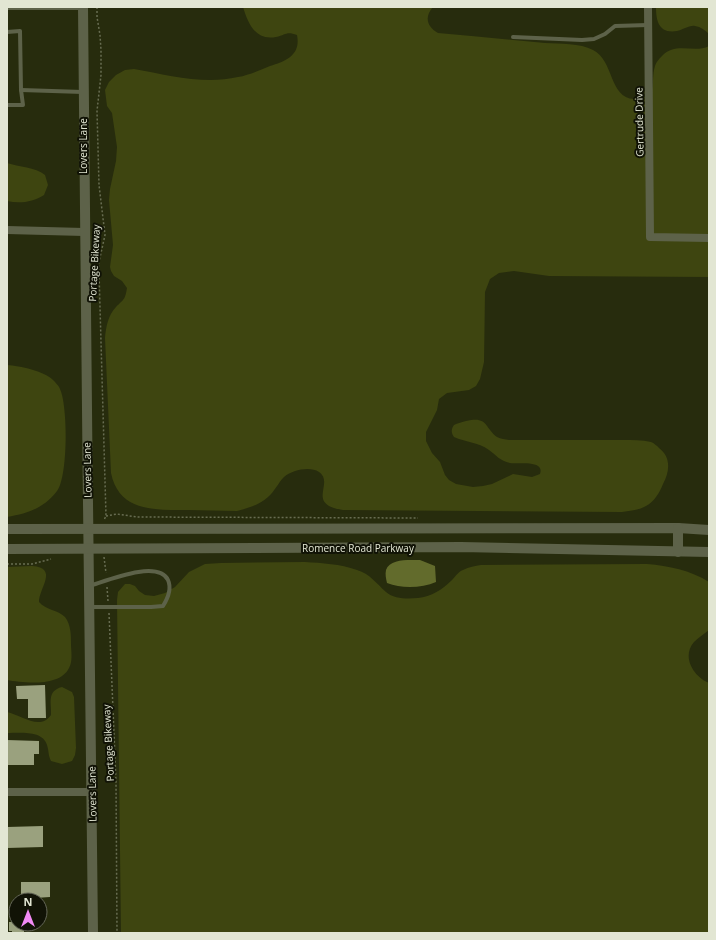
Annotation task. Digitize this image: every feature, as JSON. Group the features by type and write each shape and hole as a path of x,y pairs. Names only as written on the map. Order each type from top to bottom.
{"street":[{"name":"Gertrude Drive","path":"648,7 650,237 709,238"},
{"name":"Lovers Lane","path":"83,8 84,232 93,933"},
{"path":"7,230 84,232"},
{"path":"678,528 678,552"},
{"name":"Romence Road Parkway","path":"7,529 678,528 709,530"},
{"name":"Romence Road Parkway","path":"7,549 461,547 709,552"},
{"path":"7,792 92,792"}],"lane":[{"path":"7,8 83,8"},
{"path":"513,37 582,40 605,34 615,26 648,25"},
{"path":"7,32 20,31 21,90 23,105 7,105"},
{"path":"21,90 83,92"},
{"path":"89,586 139,571 157,571 166,576 170,584 168,598 163,606 89,607"}],"path":[{"name":"Portage Bikeway","path":"97,7 101,50 101,76 97,111 99,185 105,235 99,262 106,516 104,518"},
{"name":"Portage Bikeway","path":"104,553 107,580 116,782 117,933"},
{"path":"7,564 32,564 53,559"}],"shaded area":[{"path":"243,7 433,7 428,14 428,22 431,28 438,33 570,44 593,50 600,55 605,62 620,92 626,97 634,99 643,98 651,94 655,65 667,52 679,48 697,49 709,46 709,277 549,276 514,271 499,273 490,279 485,292 484,362 480,379 476,386 469,390 447,393 439,399 437,410 426,432 426,441 432,453 440,462 445,475 449,480 456,484 473,487 492,484 513,474 532,477 540,474 540,468 532,464 507,462 485,447 454,437 452,434 452,428 458,423 473,420 482,421 497,437 509,440 641,440 651,442 666,456 668,469 660,490 649,504 637,509 622,512 343,510 325,503 323,498 323,477 319,472 311,469 292,472 282,479 265,500 254,506 237,511 151,509 130,502 122,495 115,486 111,473 105,338 109,317 113,310 124,299 127,288 122,281 114,276 110,267 113,245 109,200 117,147 112,113 107,106 105,90 109,82 116,75 125,70 134,69 199,80 225,79 250,74 282,62 291,56 297,48 297,35 288,33 269,38 263,36 254,30 250,25"},
{"path":"656,7 709,7 709,34 703,29 695,26 690,26 677,31 662,28 658,22"},
{"path":"7,163 32,169 45,175 48,185 44,195 26,202 7,201"},
{"path":"7,365 25,368 44,374 58,385 63,398 66,441 63,472 61,483 57,491 41,506 22,514 7,517"},
{"path":"401,560 420,560 435,566 436,582 425,586 412,587 387,583 386,570 392,563"},
{"path":"305,562 338,565 357,570 369,576 389,594 405,598 423,597 432,594 445,586 461,571 470,567 481,565 647,564 679,569 694,574 709,582 709,630 694,642 690,648 689,660 698,676 709,683 709,933 121,933 118,592 125,584 130,584 135,586 145,595 154,596 165,593 175,587 189,572 205,564"},
{"path":"32,566 44,570 46,575 46,580 39,602 45,607 65,617 70,627 72,656 69,668 64,674 50,681 32,683 7,680 7,567"},
{"path":"62,687 72,692 74,697 76,748 72,761 62,764 51,761 45,740 41,737 30,733 7,733 7,712 30,721 41,722 47,720 51,715 52,695 57,689"}],"building":[{"path":"45,685 46,718 28,718 28,699 17,699 16,686"},
{"path":"7,740 39,741 39,754 34,754 34,765 7,765"},
{"path":"43,826 43,847 7,848 7,827"},
{"path":"21,882 50,882 50,897 48,897 48,892 21,892"}]}
